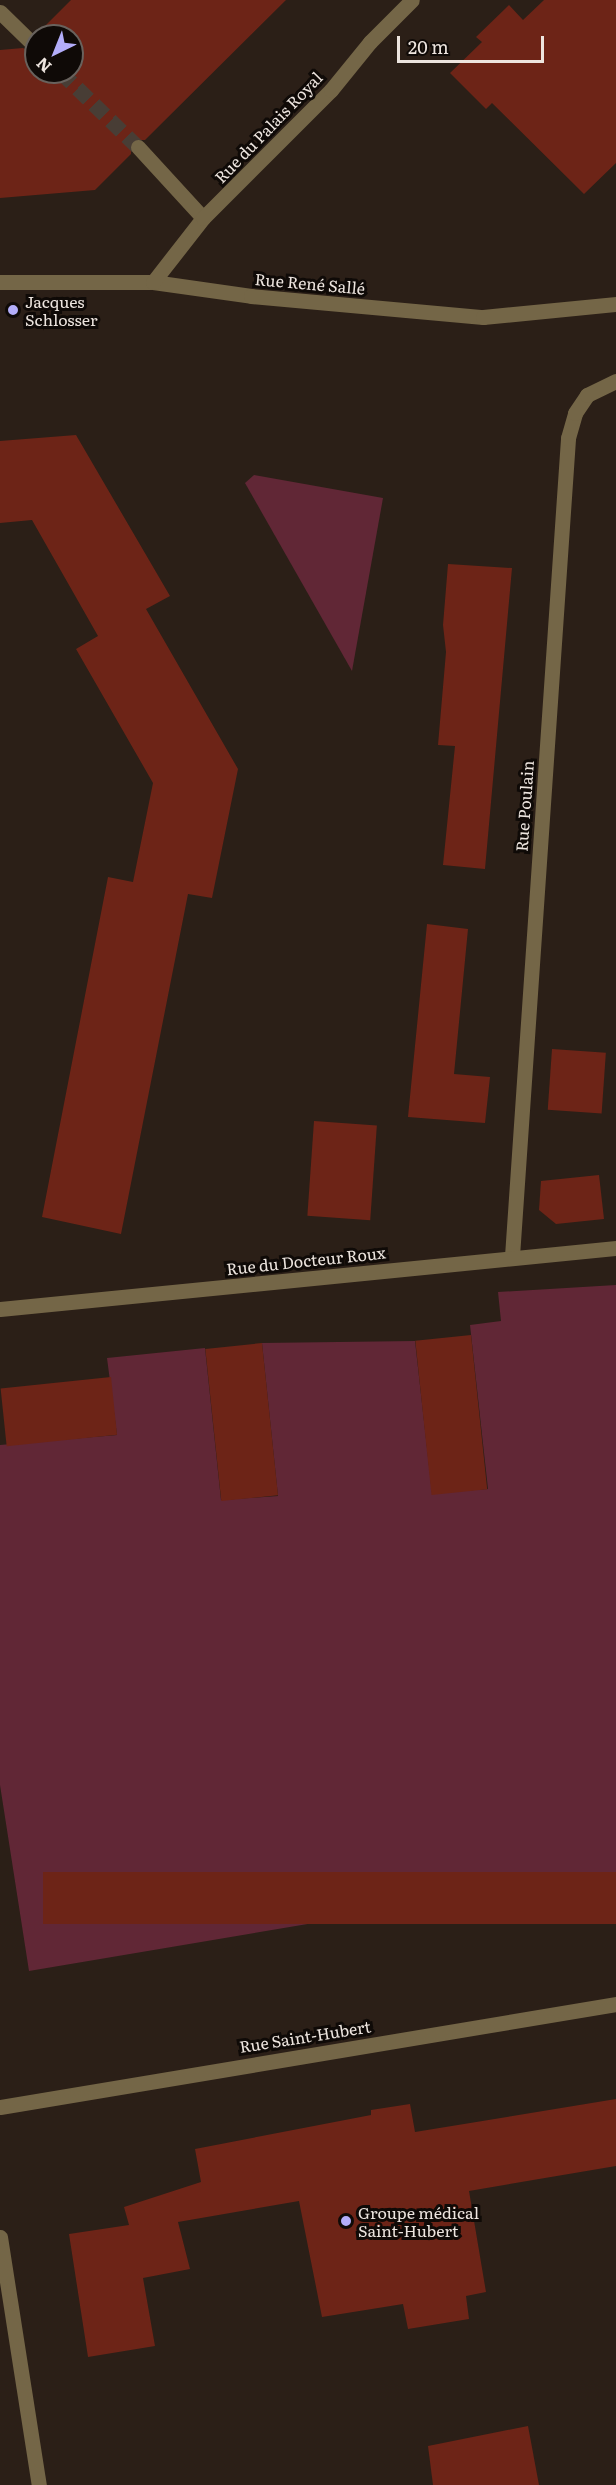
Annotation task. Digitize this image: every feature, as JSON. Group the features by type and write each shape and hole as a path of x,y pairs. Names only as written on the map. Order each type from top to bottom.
{"street":[{"name":"Rue du Palais Royal","path":"153,282 203,218 331,90 370,42 412,0"},
{"path":"0,12 24,35"},
{"path":"138,147 203,218"},
{"name":"Rue René Sallé","path":"0,282 153,282 251,296 483,317 616,304"},
{"name":"Rue Poulain","path":"512,1256 568,438 575,413 587,395 616,381"},
{"name":"Rue du Docteur Roux","path":"0,1309 512,1256 616,1248"},
{"name":"Rue Saint-Hubert","path":"0,2106 616,2004"},
{"path":"0,2237 39,2485"}],"shaded area":[{"path":"254,475 383,498 352,671 245,483"},
{"path":"616,1285 616,1872 29,1971 0,1785 0,1445 117,1435 107,1358 205,1348 221,1500 278,1496 262,1343 415,1341 432,1493 488,1489 470,1325 501,1321 498,1292"}],"building":[{"path":"71,0 286,0 145,140 131,140 131,154 95,190 0,198 0,50 24,49 24,84 84,84 84,24 47,24"},
{"path":"544,0 616,0 616,163 584,194 492,103 486,109 450,73 482,42 476,37 509,5 523,20"},
{"path":"76,435 170,596 146,609 238,769 212,898 188,894 121,1234 42,1217 108,877 133,882 153,783 76,649 98,636 32,520 0,523 0,441"},
{"path":"448,564 512,568 485,869 443,865 455,746 438,745 446,652 443,625"},
{"path":"427,924 468,929 454,1074 490,1077 485,1123 408,1117"},
{"path":"552,1049 606,1053 602,1114 548,1110"},
{"path":"314,1121 377,1125 370,1220 307,1216"},
{"path":"599,1175 604,1219 556,1224 539,1210 541,1181"},
{"path":"471,1335 487,1489 432,1495 415,1341"},
{"path":"262,1343 278,1495 221,1501 205,1349"},
{"path":"111,1377 117,1435 7,1446 1,1389"},
{"path":"43,1872 616,1872 616,1924 43,1924"},
{"path":"616,2099 616,2166 469,2191 486,2292 466,2296 469,2319 408,2329 403,2304 322,2317 299,2201 178,2222 190,2269 143,2278 155,2346 88,2357 69,2234 129,2225 124,2207 201,2182 195,2149 371,2115 371,2110 410,2104 415,2132"},
{"path":"528,2426 539,2485 433,2485 428,2446"}],"tunnel":[{"path":"73,84 138,147"}],"place":[{"name":"Jacques Schlosser","path":"13,310"},
{"name":"Groupe médical Saint-Hubert","path":"346,2221"}]}
